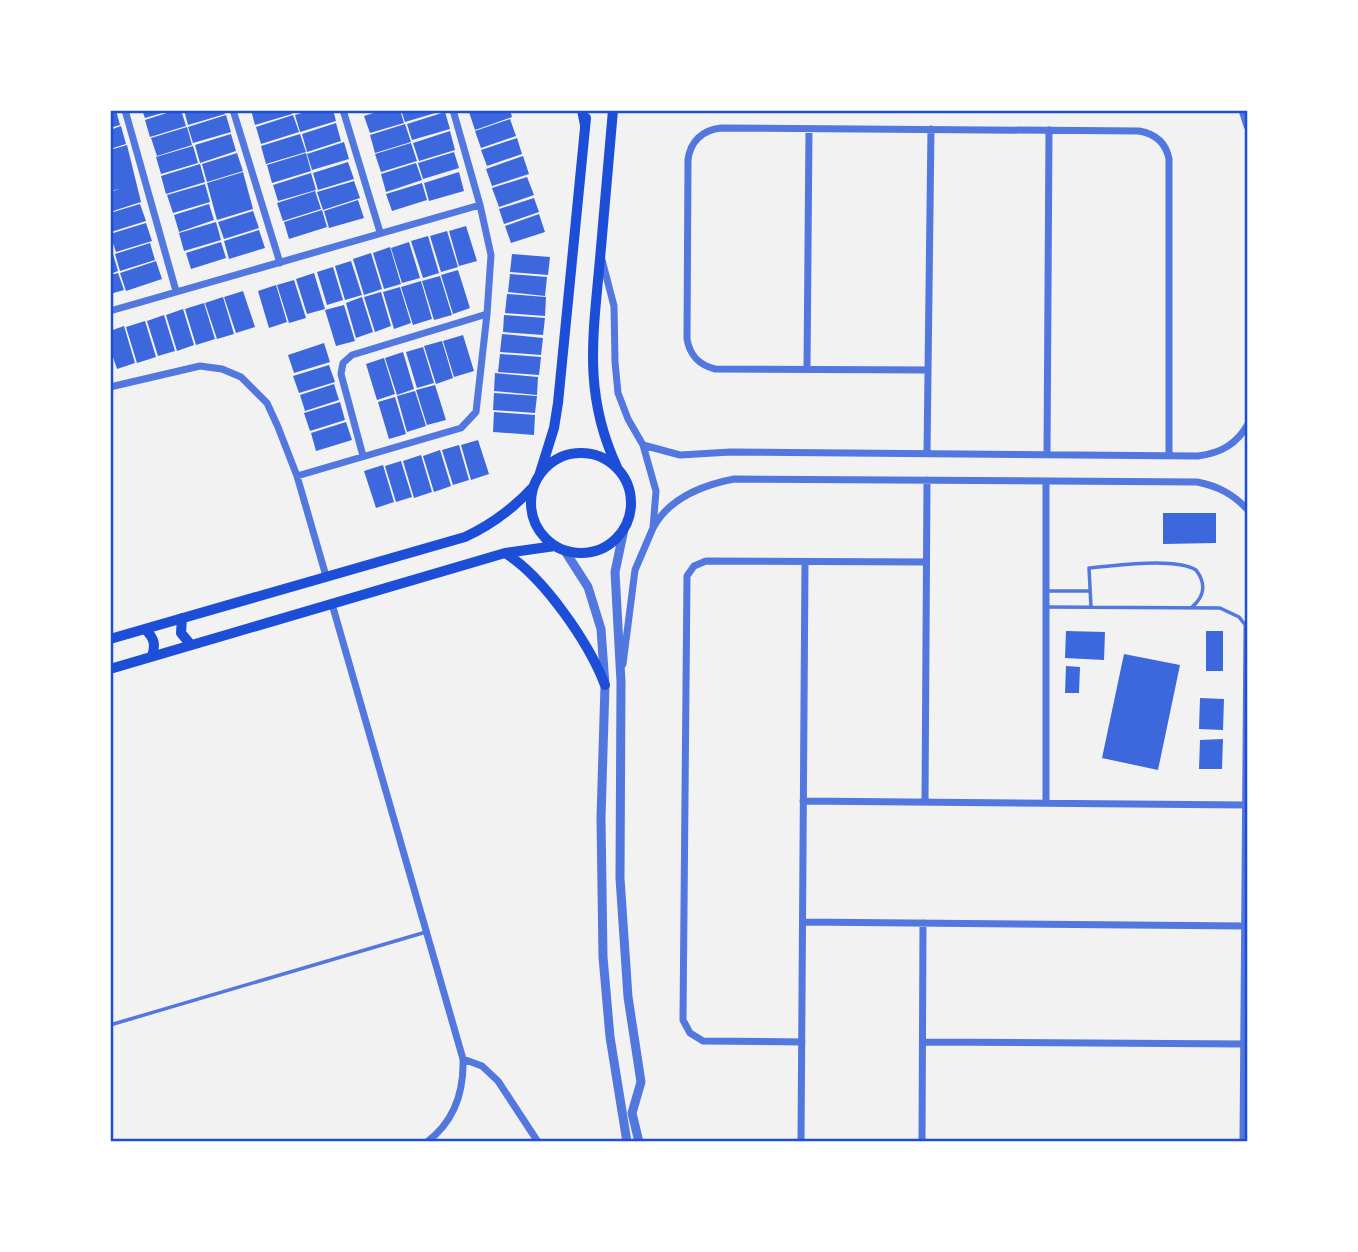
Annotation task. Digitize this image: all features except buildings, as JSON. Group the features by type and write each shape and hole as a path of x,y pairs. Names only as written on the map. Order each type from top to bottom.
{"main road":[{"path":"560,549 539,530 534,520 531,497 554,428 558,403 585,124 584,110"},
{"path":"110,668 505,553 560,549 576,553 598,551 609,546 629,519 632,497 600,422 592,374 613,110"},
{"path":"110,639 465,537 510,511 555,460 576,453 598,456 617,467"},
{"path":"505,553 526,569 572,624 591,653 605,685"},
{"path":"183,618 181,632 191,645"},
{"path":"145,629 155,643 152,656"}],"street":[{"path":"125,110 176,291"},
{"path":"233,110 279,263"},
{"path":"343,110 380,232"},
{"path":"297,476 461,428 475,412 491,256 480,205 453,110"},
{"path":"1243,110 1248,126"},
{"path":"928,370 715,369 703,365 690,351 687,339 688,160 695,140 713,129 1049,130 1146,132 1157,138 1168,153 1169,456"},
{"path":"807,369 809,129"},
{"path":"927,453 931,130"},
{"path":"1047,454 1049,130"},
{"path":"110,311 480,205"},
{"path":"600,254 614,306 618,393 628,419 643,444 656,491 653,528"},
{"path":"363,456 341,374 343,363 352,355 487,314"},
{"path":"110,387 200,366 222,369 241,377 267,403 278,426 297,476 326,576"},
{"path":"643,444 654,450 680,455 731,452 1198,456 1219,451 1237,439 1248,424"},
{"path":"621,682 635,569 653,528 659,518 685,496 717,482 734,479 1197,482 1221,488 1248,510"},
{"path":"925,802 927,481"},
{"path":"1046,481 1046,803"},
{"path":"624,529 615,572 621,682 620,878 628,997 640,1082 632,1113 639,1142"},
{"path":"560,549 578,568 596,607 603,639 603,957 610,1037 627,1142"},
{"path":"802,1042 703,1041 690,1033 683,1020 687,576 694,566 706,561 926,562"},
{"path":"801,1142 805,562"},
{"path":"332,604 463,1059 464,1083 460,1098 443,1128 427,1142"},
{"path":"1244,1142 1248,627"},
{"path":"803,801 1246,805"},
{"path":"803,922 1245,926"},
{"path":"922,1142 923,923"},
{"path":"923,1042 1245,1044"},
{"path":"463,1059 482,1066 498,1081 538,1142"}],"lane":[{"path":"1091,607 1089,568 1151,564 1188,566 1196,570 1203,586 1202,594 1191,607"},
{"path":"1046,591 1090,591"},
{"path":"1046,607 1227,609 1248,627"},
{"path":"110,1025 426,932"}]}
